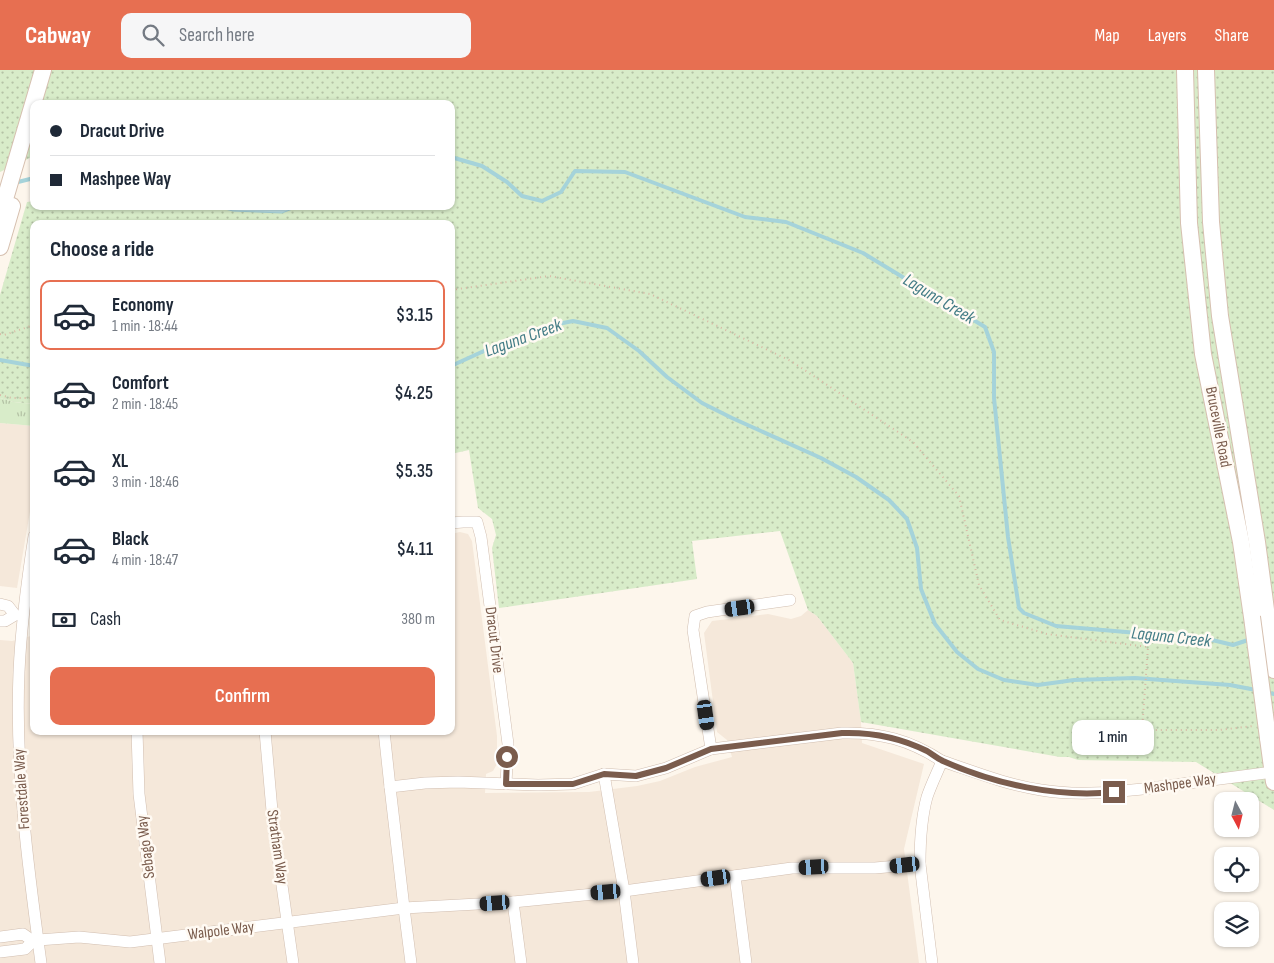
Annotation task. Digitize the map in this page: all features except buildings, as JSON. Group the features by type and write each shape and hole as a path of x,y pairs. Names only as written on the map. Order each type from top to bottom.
{"main road":[{"path":"36,100 42,70"},
{"path":"43,100 53,70"},
{"name":"Bruceville Road","path":"1185,70 1189,223 1203,354 1241,542 1274,670"},
{"name":"Bruceville Road","path":"1206,70 1210,222 1220,316 1257,542 1268,738 1273,777"},
{"path":"0,216 30,132"},
{"path":"1,242 30,133"}],"street":[{"name":"Dracut Drive","path":"455,523 477,522 481,537 508,744 506,784"},
{"name":"Forestdale Way","path":"30,568 19,673 19,749 22,810 36,941 41,963"},
{"path":"711,749 693,630 695,616 707,612 790,600"},
{"path":"0,604 8,606 24,615"},
{"path":"0,621 24,615"},
{"name":"Mashpee Way","path":"604,774 636,776 666,768 711,749 842,733 862,733 879,734 901,740 927,751 942,761 1014,785 1042,791 1099,794 1273,777"},
{"name":"Sebago Way","path":"137,735 140,794 160,963"},
{"name":"Stratham Way","path":"265,735 273,822 293,963"},
{"path":"384,735 411,963"},
{"path":"932,963 920,864 922,824 928,797 942,761"},
{"path":"390,788 425,783 573,784 604,774 624,891 633,963"},
{"name":"Walpole Way","path":"36,941 79,937 130,942 404,908 513,902 624,891 792,868 866,868 920,864"},
{"path":"735,876 746,963"},
{"path":"513,902 521,963"},
{"path":"0,937 23,934 36,941 25,949 0,952"}],"path":[{"path":"455,289 549,276 650,294 791,362 913,442 959,496 979,585 1000,620 1047,634 1148,647 1142,730 1219,730 1256,726"},
{"path":"0,334 4,335 30,326"},
{"path":"0,394 12,398 30,398"}],"shaded area":[{"path":"0,423 30,426 30,512 17,588 0,586"},
{"path":"455,533 468,534 472,541 497,736 497,764 493,771 486,774 485,793 589,792 637,786 660,781 695,767 732,757 727,740 717,732 704,633 712,621 768,614 791,619 801,616 808,610 817,616 853,663 862,743 924,764 904,849 919,963 0,963 0,640 12,641 30,636 30,735 455,735"}],"green space":[{"path":"0,70 1274,70 1274,810 1259,801 1259,792 1245,792 1196,762 1078,760 861,722 853,663 817,616 808,610 780,531 692,541 697,579 499,608 492,548 496,535 492,519 478,508 469,450 455,453 455,220 30,220 30,404 0,398 0,295 27,202 30,202 30,210 229,210 282,213 290,210 455,210 455,100 30,100 30,158 0,172"},
{"path":"0,398 30,404 30,426 0,423"}],"water":[{"path":"229,210 290,210 282,213"}],"waterway":[{"name":"Laguna Creek","path":"455,158 482,166 507,182 522,196 542,201 561,192 575,171 625,172 745,217 786,222 863,253 985,327 994,352 994,398 1008,537 1019,608 1024,613 1056,626 1208,639 1233,645 1251,639"},
{"name":"Laguna Creek","path":"14,183 30,179"},
{"name":"Laguna Creek","path":"455,364 508,340 553,325 573,321 607,328 639,351 667,377 702,403 821,458 856,477 889,500 907,519 917,548 921,589 935,624 957,652 978,669 1004,680 1038,685 1074,680 1135,678 1230,685 1256,690"},
{"name":"Laguna Creek","path":"0,360 30,365"},
{"name":"Laguna Creek","path":"1265,692 1274,694"}],"route":[{"path":"507,757 506,784 538,786 573,784 604,774 636,776 666,768 699,756 711,749 842,733 862,733 879,734 901,740 927,751 942,761 1014,785 1042,791 1099,794 1114,792"}]}
